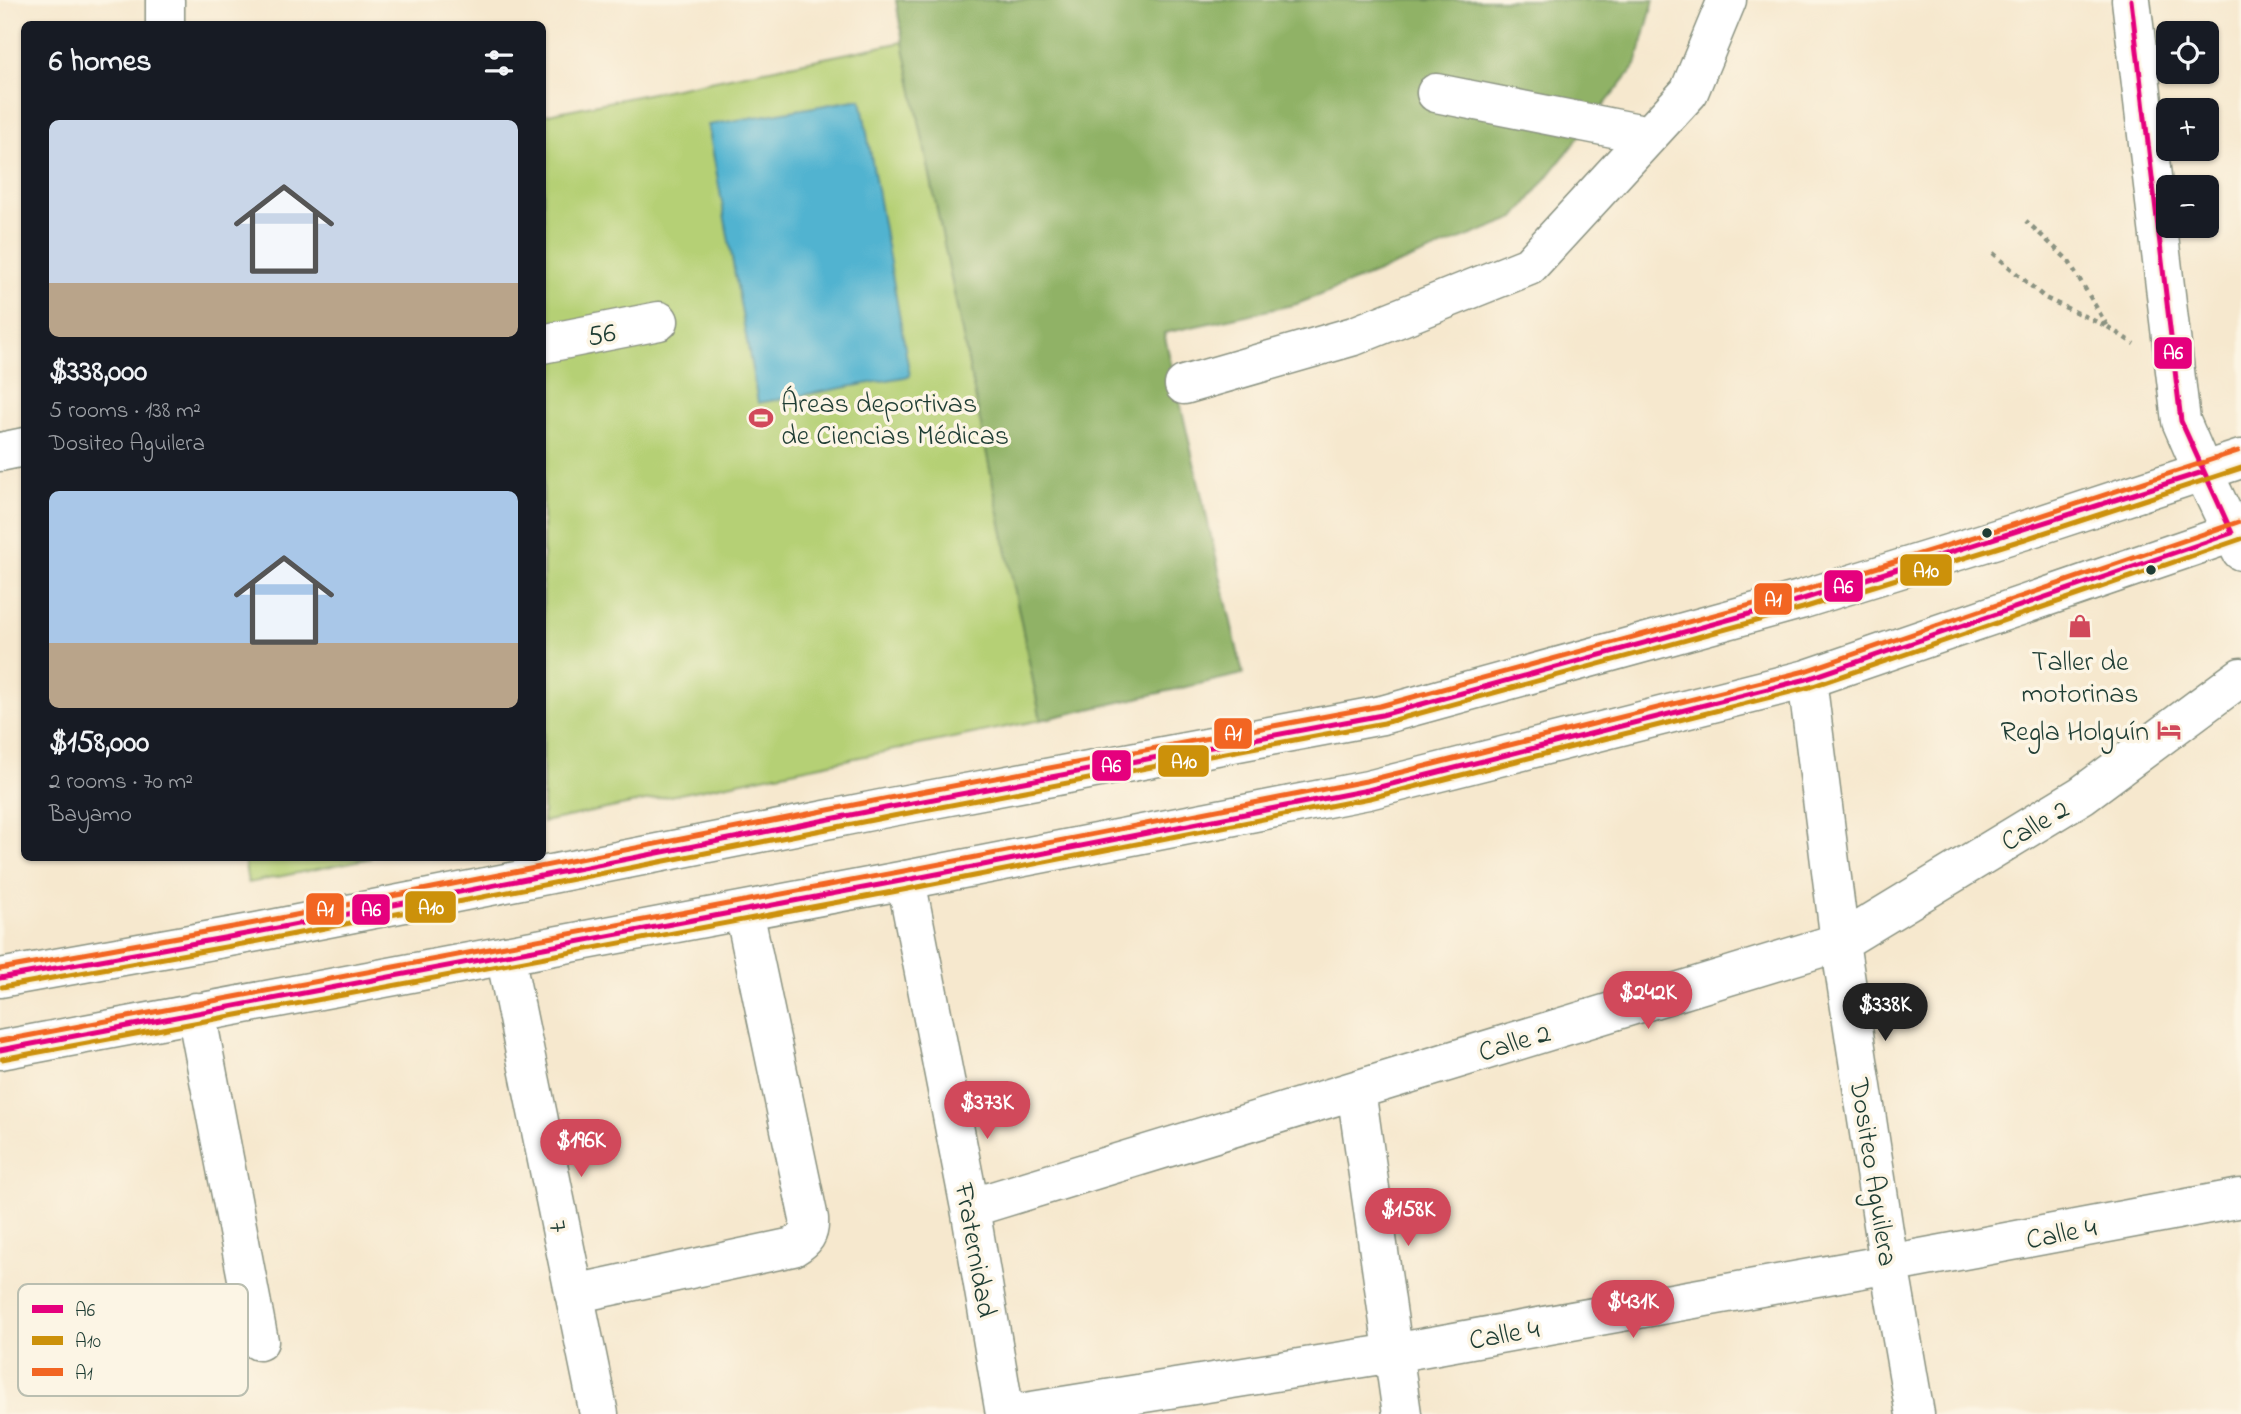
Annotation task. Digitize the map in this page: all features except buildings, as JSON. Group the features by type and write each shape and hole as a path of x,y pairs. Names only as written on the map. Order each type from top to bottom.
{"street":[{"path":"165,0 165,21"},
{"path":"1184,385 1354,335 1529,266 1689,92 1727,0"},
{"path":"0,1050 744,911 1368,790 1807,679 2238,538 2203,472 2181,421 2131,0"},
{"path":"1436,93 1650,135"},
{"name":"56","path":"546,343 659,321"},
{"path":"0,452 21,448"},
{"path":"0,978 257,932 891,807 1382,715 1800,600 2241,459"},
{"name":"Calle 2","path":"970,1208 1840,942 2082,795 2241,677"},
{"name":"Dositeo Aguilera","path":"1807,679 1840,942 1889,1264 1915,1414"},
{"name":"Fraternidad","path":"906,880 970,1208 1005,1414"},
{"path":"574,1294 793,1247 808,1234 809,1219 744,911"},
{"name":"7","path":"505,955 599,1414"},
{"path":"196,1012 259,1341"},
{"path":"1356,1090 1402,1414"},
{"name":"Calle 4","path":"1013,1414 1393,1353 2241,1198"}],"path":[{"path":"1993,253 2045,298 2108,327 2068,260 2026,221"}],"green space":[{"path":"896,0 1654,0 1636,65 1515,218 1297,304 1164,333 1243,674 1041,720"},
{"name":"Áreas deportivas de Ciencias Médicas","path":"903,42 1041,720 546,821 546,114"},
{"path":"244,861 356,861 248,883"}],"water":[{"path":"861,99 910,376 758,403 708,125"}],"transit line":[{"name":"A6","path":"0,1050 906,880 1368,790 1807,679 2232,533 2181,421 2131,0"},
{"name":"A1","path":"0,969 255,923 889,798 1380,706 1798,592 2238,451"},
{"name":"A10","path":"2,987 259,941 893,816 1384,723 1803,608 2241,468"},
{"name":"A6","path":"0,978 257,932 891,807 1382,715 1800,600 2203,472"},
{"name":"A1","path":"0,1041 1366,781 1805,671 2238,522"},
{"name":"A10","path":"2,1059 908,889 1370,798 1810,687 2241,539"}],"place":[{"name":"Áreas deportivas de Ciencias Médicas","path":"761,418"},
{"name":"Taller de motorinas","path":"2080,626"},
{"name":"Regla Holguín","path":"2169,730"}]}
